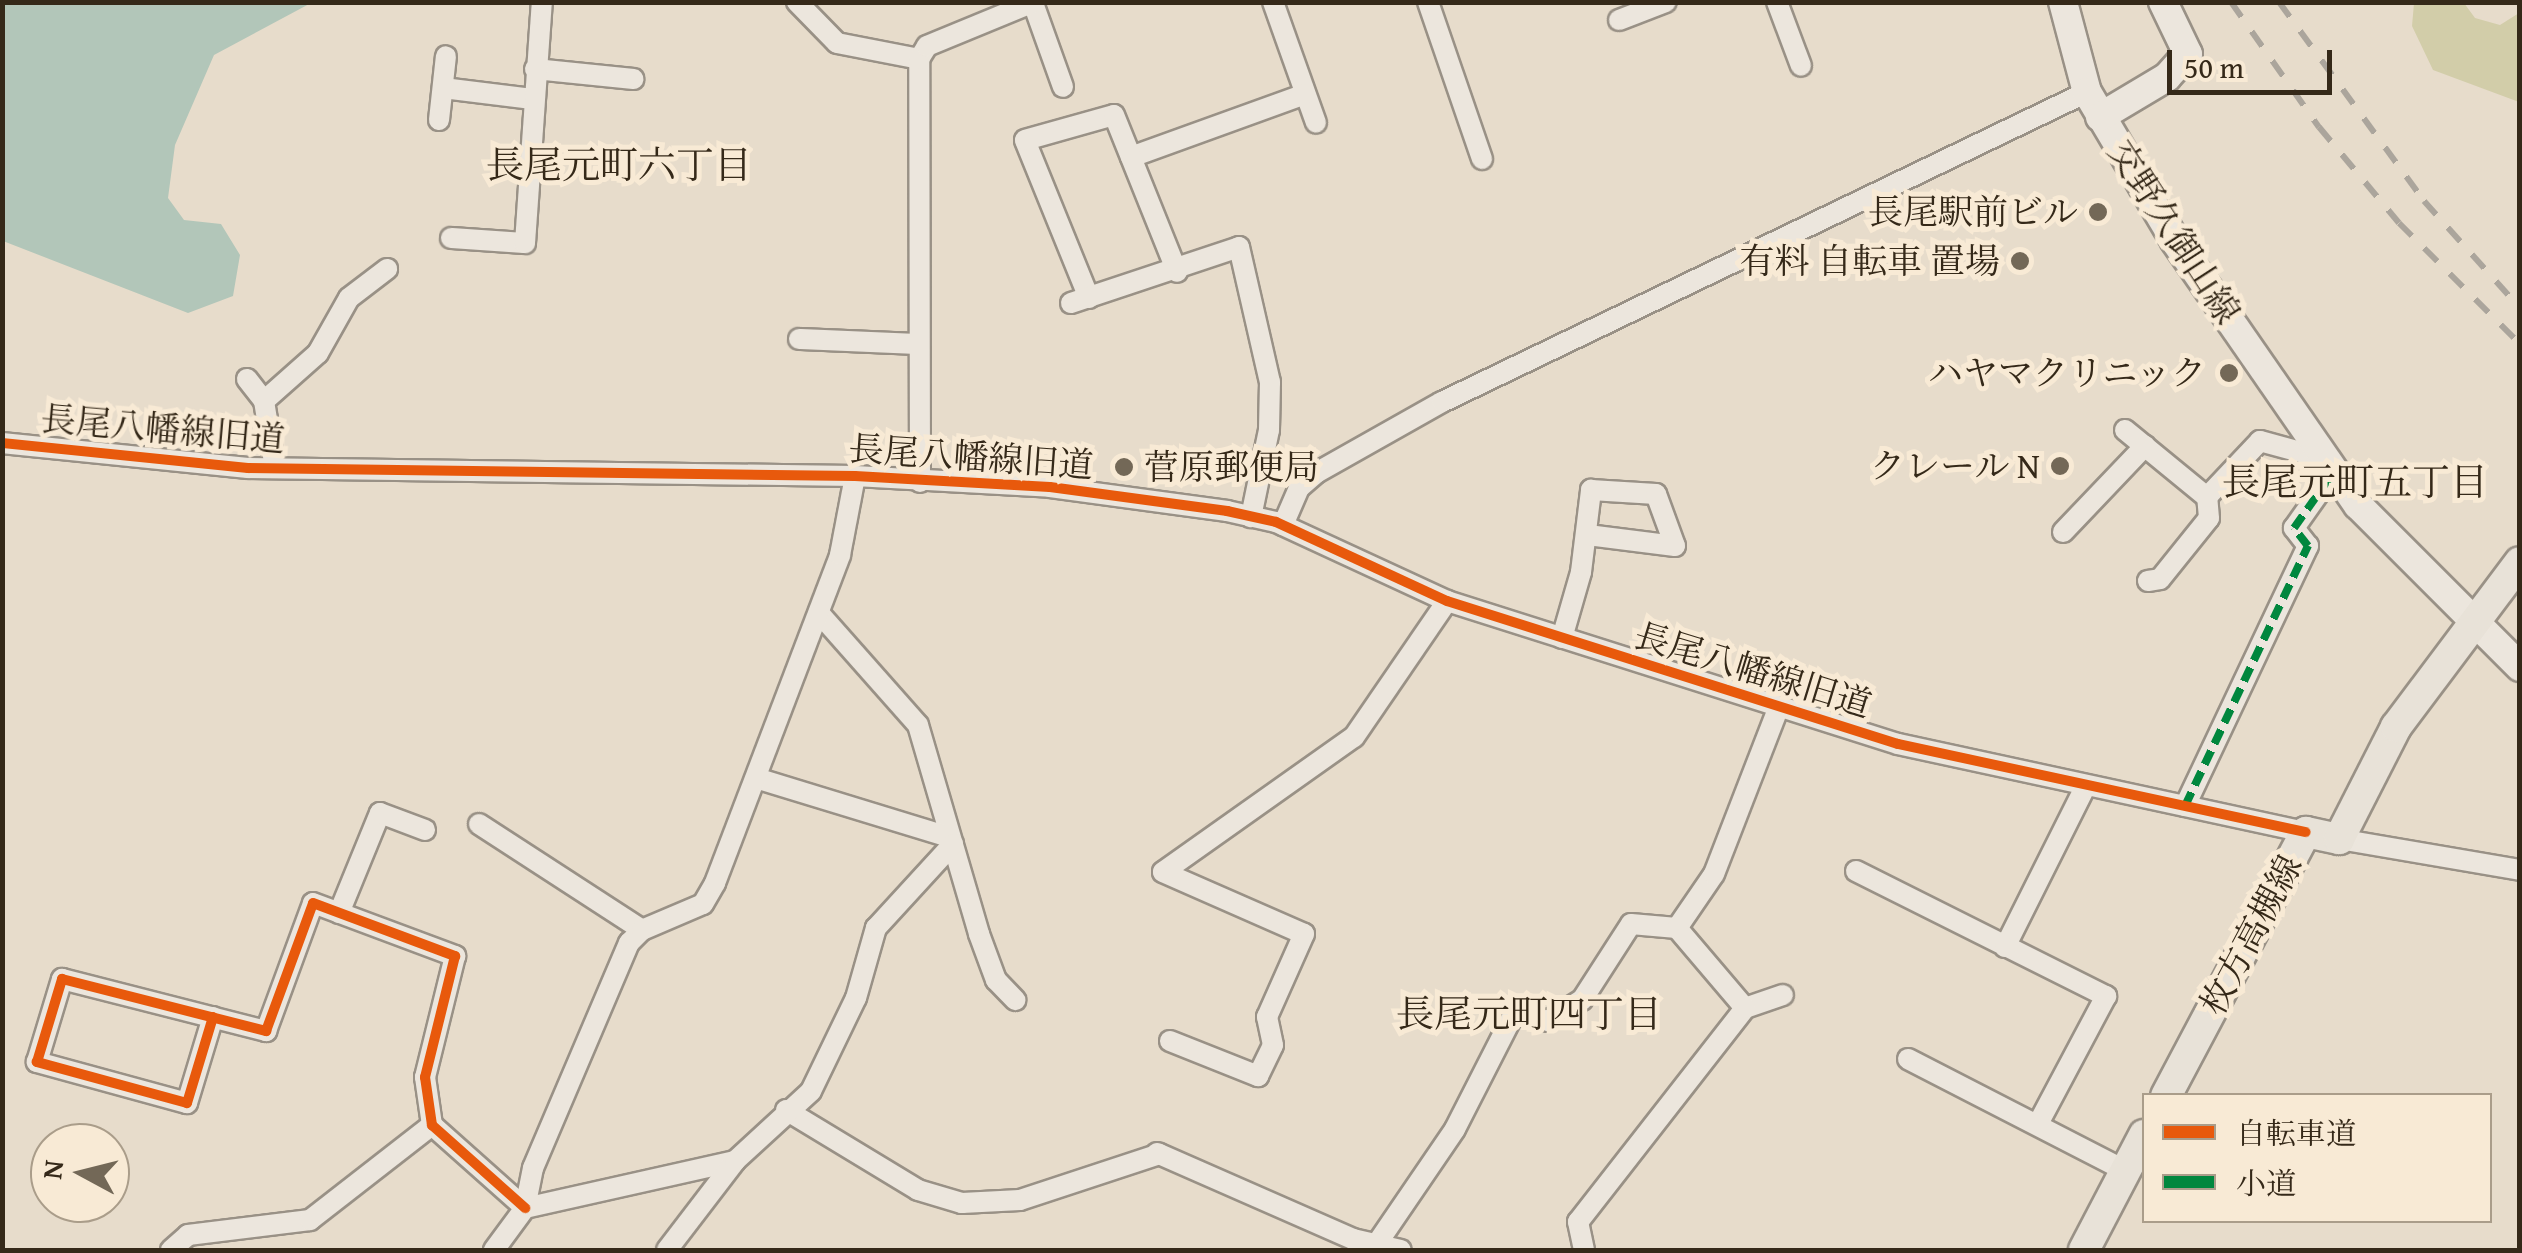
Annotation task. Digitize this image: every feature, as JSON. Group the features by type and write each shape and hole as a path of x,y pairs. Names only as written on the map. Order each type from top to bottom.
{"main road":[{"name":"交野久御山線","path":"2063,2 2094,104 2175,240 2358,504 2520,668"},
{"path":"2094,104 2167,77 2188,54 2164,2"},
{"name":"枚方高槻線","path":"2168,1093 2306,832 2338,839 2396,727 2520,562"},
{"path":"2084,1250 2142,1140"}],"street":[{"path":"451,238 526,243 532,99 542,2"},
{"path":"797,2 836,43 920,59"},
{"path":"1273,2 1316,122"},
{"path":"1428,2 1482,159"},
{"path":"1619,20 1666,2"},
{"path":"1778,2 1800,66"},
{"path":"920,482 920,59 927,46 1034,3 1063,87"},
{"path":"439,120 446,56"},
{"path":"535,70 632,79"},
{"path":"443,88 532,99"},
{"path":"1132,157 1305,94"},
{"path":"1283,525 1299,488 1316,473 1442,402 2094,104"},
{"path":"1177,272 1114,116 1026,140 1080,300 1177,272 1239,247 1270,382 1269,430 1251,517"},
{"path":"264,402 318,353 350,298 387,269"},
{"path":"799,339 919,344"},
{"path":"246,379 264,402 275,468"},
{"path":"2125,430 2207,497 2209,518 2160,579 2148,582"},
{"path":"2185,806 2308,546 2294,528 2330,465 2260,441 2207,497"},
{"name":"長尾八幡線旧道","path":"3,446 275,468 855,476 1050,487 1251,517 1283,525 1447,601 1898,744 2306,832"},
{"path":"2063,532 2145,446"},
{"path":"494,1250 526,1208 533,1168 629,943 642,930 703,904 756,778 840,555 855,476"},
{"path":"1562,638 1588,535 1591,490 1656,494 1676,546 1588,535"},
{"path":"1170,1041 1258,1076 1273,1045 1267,1018 1304,934 1163,872 1354,737 1447,601"},
{"path":"819,614 918,726 996,980 1014,1000"},
{"path":"1677,928 1714,874 1778,708"},
{"path":"756,778 951,841"},
{"path":"2005,948 2086,786"},
{"path":"339,912 380,813 425,830"},
{"path":"478,824 642,930"},
{"path":"2338,839 2520,870"},
{"path":"667,1250 735,1161 811,1091 841,1029 876,928 951,841"},
{"path":"1856,871 2106,996 2038,1124"},
{"path":"213,1018 187,1102 38,1062 62,979 266,1031 313,903 455,956 425,1077 432,1125 526,1208"},
{"path":"1376,1244 1455,1130 1514,1013 1548,1022 1582,1000 1631,924 1677,928 1745,1008"},
{"path":"1584,1250 1578,1222 1745,1008 1783,995"},
{"path":"1908,1059 2126,1171"},
{"path":"786,1110 918,1190 962,1203 1020,1200 1159,1154 1376,1244 1401,1250"},
{"path":"170,1250 188,1235 310,1220 432,1125"},
{"path":"526,1208 735,1161"}],"shaded area":[{"path":"2,3 311,3 214,55 175,145 168,198 184,220 221,224 240,255 233,296 188,313 3,241"},
{"path":"2414,3 2464,3 2475,18 2500,25 2519,13 2519,102 2433,70 2412,26"}],"railway":[{"path":"2231,2 2319,127 2399,223 2520,344"},
{"path":"2279,2 2424,201 2520,308"}],"marked path":[{"path":"2185,806 2308,546 2294,528 2335,470"}],"cycle path":[{"path":"2,443 248,468 855,476 1050,487 1227,511 1276,522 1447,601 1898,744 2306,832"},
{"path":"213,1017 187,1103 37,1062 62,979 266,1031 313,903 455,956 425,1077 432,1125 525,1208"}],"place":[{"name":"長尾駅前ビル","path":"2098,212"},
{"name":"有料 自転車 置場","path":"2020,261"},
{"name":"ハヤマクリニック","path":"2229,373"},
{"name":"クレール N","path":"2060,466"},
{"name":"菅原郵便局","path":"1124,467"}],"district":[{"name":"長尾元町六丁目","path":"619,165"},
{"name":"長尾元町五丁目","path":"2355,482"},
{"name":"長尾元町四丁目","path":"1529,1014"}]}
